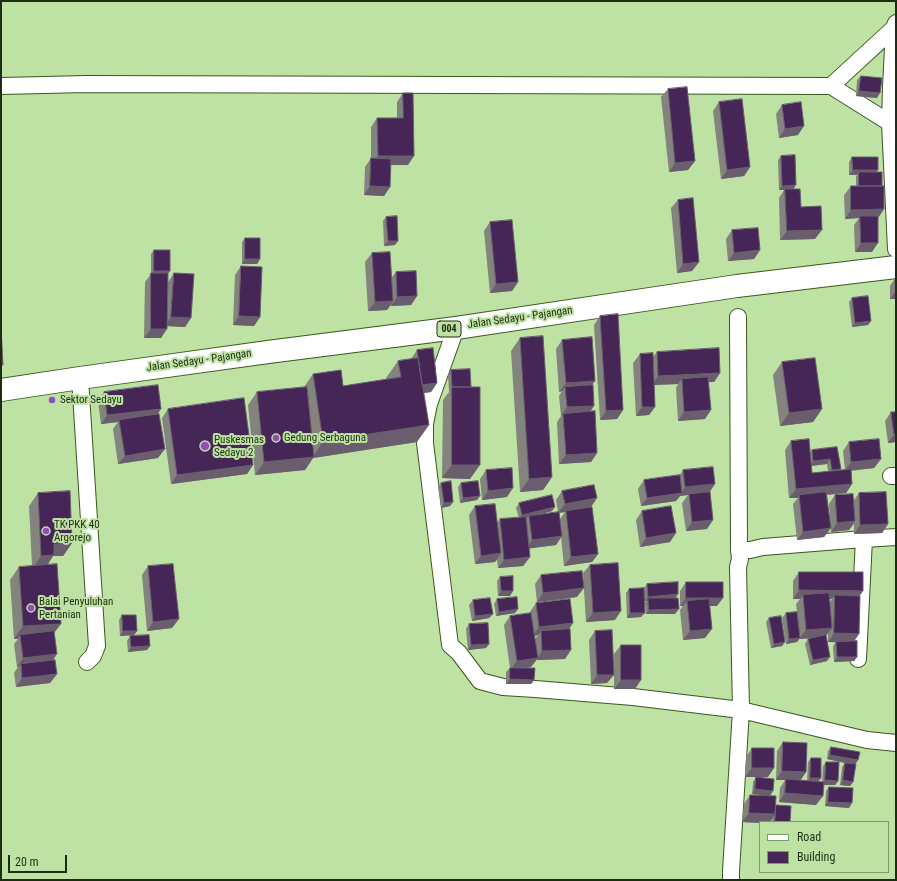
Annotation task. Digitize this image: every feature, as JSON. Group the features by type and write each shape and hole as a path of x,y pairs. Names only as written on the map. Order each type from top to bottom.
{"main road":[{"name":"Jalan Sedayu - Pajangan","path":"1,390 268,352 456,328 736,286 896,267"}],"street":[{"path":"831,86 895,25"},
{"path":"895,25 890,123 896,249"},
{"path":"1,86 95,84 831,86 890,123"},
{"path":"732,880 731,871 741,710 738,568 740,559 738,317"},
{"path":"456,328 429,404 425,424 425,443 450,645 459,652 480,681 503,687 633,697 741,710 867,740 896,743"},
{"path":"80,378 97,646 94,656 87,662"},
{"path":"739,550 896,537"},
{"path":"858,659 864,539"}],"building":[{"path":"861,76 882,78 880,93 859,91"},
{"path":"687,87 695,161 675,163 668,89"},
{"path":"403,93 413,93 414,156 378,156 377,118 403,118"},
{"path":"742,99 750,167 727,170 719,102"},
{"path":"801,102 804,126 785,129 782,105"},
{"path":"795,155 796,185 782,186 781,156"},
{"path":"852,157 878,157 878,170 853,170"},
{"path":"371,158 391,159 390,187 370,186"},
{"path":"859,172 882,172 882,186 859,186"},
{"path":"851,186 884,186 884,209 851,210"},
{"path":"785,189 800,189 801,207 821,206 822,230 787,231"},
{"path":"693,198 699,262 683,264 678,200"},
{"path":"397,216 398,241 388,241 386,217"},
{"path":"860,216 878,216 878,243 861,243"},
{"path":"512,220 518,282 496,284 490,222"},
{"path":"758,228 760,250 734,253 732,230"},
{"path":"245,238 260,238 260,259 245,259"},
{"path":"154,250 170,250 170,271 154,271"},
{"path":"390,252 393,301 375,302 372,253"},
{"path":"241,266 262,267 260,317 239,316"},
{"path":"416,271 417,296 397,297 396,272"},
{"path":"151,273 168,273 167,329 151,329"},
{"path":"174,273 194,274 191,318 171,317"},
{"path":"868,296 871,321 855,323 852,298"},
{"path":"618,314 623,410 606,411 600,316"},
{"path":"1,327 3,365 1,365"},
{"path":"543,336 552,477 529,479 520,338"},
{"path":"592,337 595,381 566,383 562,340"},
{"path":"433,348 437,383 422,385 417,350"},
{"path":"719,348 720,373 658,376 657,352"},
{"path":"653,353 655,407 642,407 640,354"},
{"path":"418,358 429,425 323,441 313,374 341,370 343,386 401,377 398,361"},
{"path":"815,358 822,409 789,413 782,362"},
{"path":"470,369 471,387 452,388 451,370"},
{"path":"708,377 711,410 684,412 682,379"},
{"path":"158,385 161,409 107,415 104,392"},
{"path":"593,385 594,406 567,407 565,387"},
{"name":"Gedung Serbaguna","path":"307,387 314,457 264,462 257,392"},
{"path":"452,387 480,387 480,465 452,465"},
{"name":"Puskesmas Sedayu 2","path":"244,398 253,465 177,475 168,409"},
{"path":"595,411 597,453 566,455 563,414"},
{"path":"891,412 896,412 896,434 894,434"},
{"path":"159,414 165,449 125,456 119,420"},
{"path":"809,439 812,473 851,469 852,484 796,489 791,441"},
{"path":"879,439 881,459 851,462 849,442"},
{"path":"837,447 841,469 832,470 830,459 813,461 812,450"},
{"path":"713,467 715,484 685,487 683,470"},
{"path":"512,468 513,488 488,491 486,470"},
{"path":"680,475 682,493 647,498 644,480"},
{"path":"451,481 453,502 444,503 441,483"},
{"path":"478,481 480,496 463,498 461,483"},
{"path":"594,485 597,498 565,504 562,491"},
{"path":"70,491 72,543 54,544 54,555 41,556 38,493"},
{"path":"710,492 713,520 692,522 689,494"},
{"path":"826,492 831,528 803,532 799,495"},
{"path":"886,492 888,524 860,525 859,493"},
{"path":"853,494 855,521 837,523 835,495"},
{"path":"552,495 555,507 522,515 519,503"},
{"path":"495,504 501,553 481,556 475,506"},
{"path":"671,506 676,533 646,538 642,511"},
{"path":"592,507 598,554 571,557 566,511"},
{"path":"559,512 562,536 532,540 529,516"},
{"path":"526,517 530,557 504,560 500,519"},
{"path":"618,563 621,611 593,613 590,565"},
{"path":"57,564 61,624 23,626 19,567"},
{"path":"173,564 179,619 153,622 148,566"},
{"path":"582,571 584,588 543,593 541,575"},
{"path":"799,572 863,572 863,591 799,590"},
{"path":"513,576 513,591 501,591 500,577"},
{"path":"678,582 678,594 648,597 647,584"},
{"path":"686,582 723,582 723,598 686,598"},
{"path":"644,588 645,613 630,613 629,589"},
{"path":"829,593 832,628 806,630 803,595"},
{"path":"835,595 860,596 859,634 834,633"},
{"path":"517,597 518,609 499,612 497,599"},
{"path":"490,598 493,614 475,616 473,600"},
{"path":"648,598 678,598 679,609 649,610"},
{"path":"570,599 573,623 539,627 536,603"},
{"path":"709,599 712,629 690,631 687,601"},
{"path":"797,612 800,638 789,639 786,613"},
{"path":"531,613 538,658 517,661 510,616"},
{"path":"122,615 136,615 137,631 123,631"},
{"path":"781,616 785,642 774,644 769,618"},
{"path":"488,623 489,644 471,645 469,624"},
{"path":"570,629 571,650 542,651 541,631"},
{"path":"612,630 614,675 597,675 595,631"},
{"path":"54,631 57,654 23,658 20,635"},
{"path":"149,635 150,646 131,647 130,636"},
{"path":"826,635 830,657 813,660 808,639"},
{"path":"857,641 857,657 837,657 836,642"},
{"path":"621,645 641,645 641,680 621,680"},
{"path":"55,660 57,674 22,678 21,664"},
{"path":"510,668 535,668 534,680 510,679"},
{"path":"783,742 807,743 806,772 782,771"},
{"path":"831,747 860,752 858,760 830,755"},
{"path":"752,748 774,748 774,768 752,768"},
{"path":"811,758 821,758 821,778 810,778"},
{"path":"826,762 839,762 838,781 825,780"},
{"path":"845,763 856,764 853,782 843,780"},
{"path":"756,777 774,779 773,791 755,789"},
{"path":"786,779 824,782 823,796 785,793"},
{"path":"829,787 853,788 852,803 828,802"},
{"path":"750,795 776,796 775,814 749,813"},
{"path":"776,805 791,806 790,821 775,821"}],"place":[{"name":"Sektor Sedayu","path":"52,400"},
{"name":"Gedung Serbaguna","path":"276,438"},
{"name":"Puskesmas Sedayu 2","path":"205,446"},
{"name":"TK PKK 40 Argorejo","path":"46,531"},
{"name":"Balai Penyuluhan Pertanian","path":"31,608"}]}
